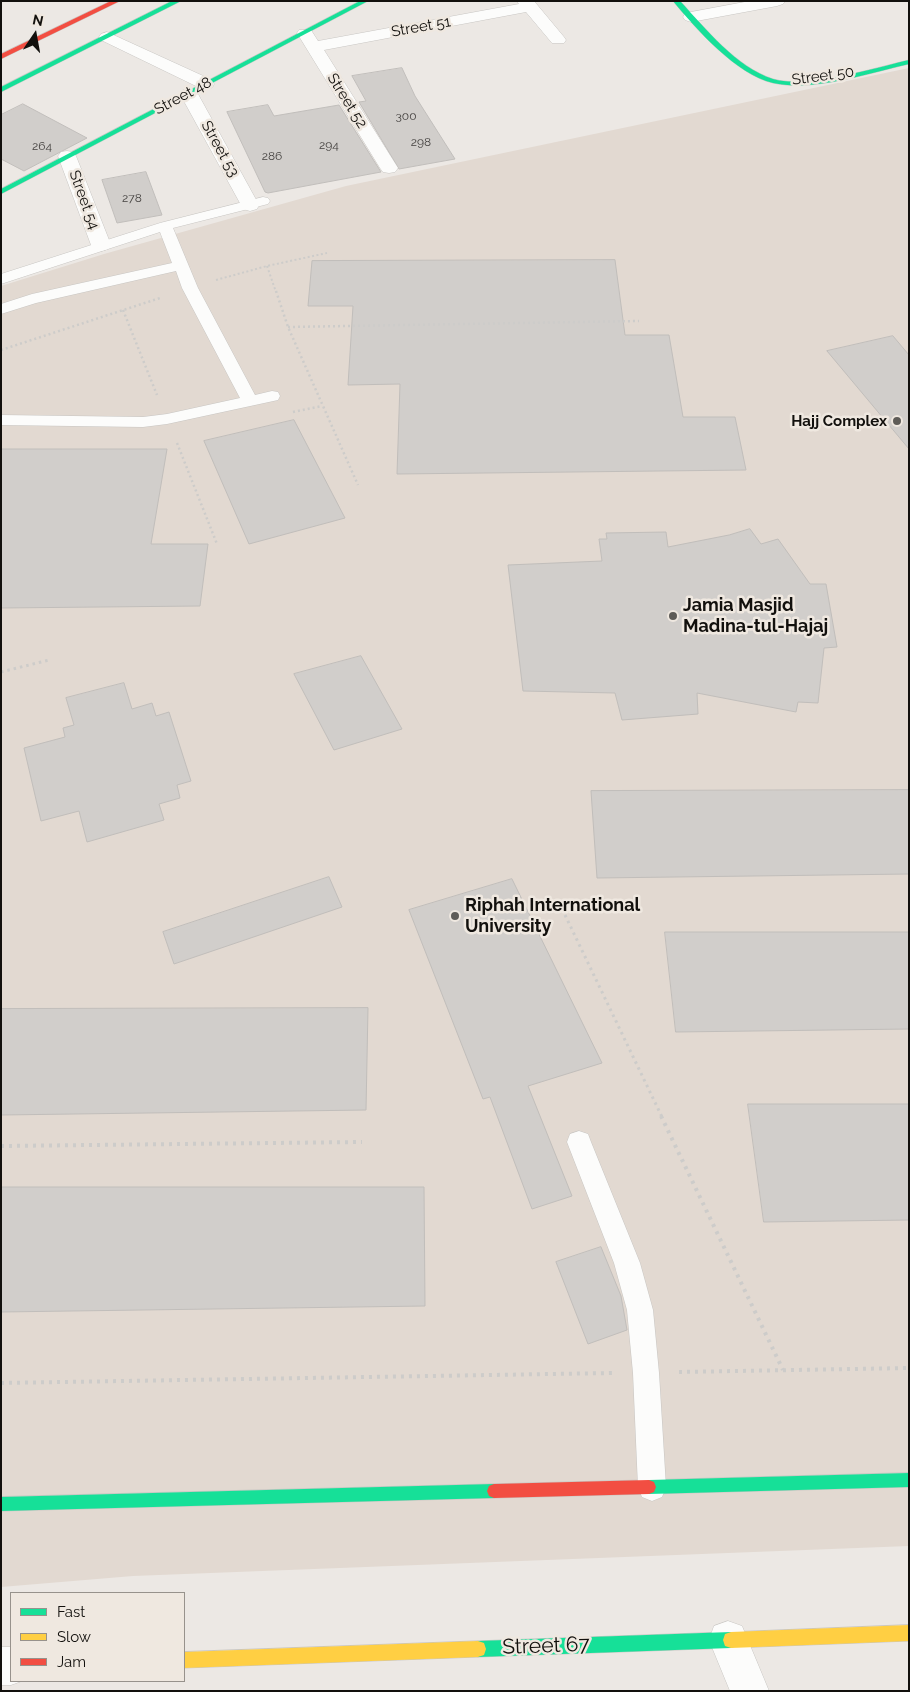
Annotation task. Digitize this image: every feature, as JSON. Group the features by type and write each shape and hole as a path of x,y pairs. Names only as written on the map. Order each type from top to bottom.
{"street":[{"path":"1,57 117,1"},
{"path":"1,90 178,1"},
{"name":"Street 48","path":"1,192 206,84 309,40 365,1"},
{"name":"Street 50","path":"676,1 753,73 775,81 802,82 909,62"},
{"path":"691,17 777,1"},
{"path":"527,4 558,40"},
{"name":"Street 51","path":"309,40 527,4"},
{"path":"107,37 206,84"},
{"name":"Street 52","path":"309,40 390,168"},
{"name":"Street 53","path":"189,94 257,203"},
{"name":"Street 54","path":"67,156 101,245"},
{"path":"1,1504 909,1480"},
{"name":"Street 67","path":"185,1660 909,1633"},
{"path":"728,1640 750,1691"}],"lane":[{"path":"1,279 101,245 165,226 257,203"},
{"path":"165,226 190,288 250,401"},
{"path":"1,309 42,297 182,265"},
{"path":"1,420 143,422 167,419 272,396"},
{"path":"579,1142 627,1263 640,1310 646,1373 652,1486"}],"path":[{"path":"267,266 288,327 358,485"},
{"path":"288,327 639,321"},
{"path":"1,672 50,660"},
{"path":"566,915 783,1370"},
{"path":"1,1146 362,1142"},
{"path":"1,1383 909,1368"}],"shaded area":[{"name":"Riphah International University","path":"909,68 909,1546 133,1576 1,1587 1,286 104,254 346,186"}],"building":[{"path":"402,68 415,96 455,159 399,169 359,102 366,101 352,76"},
{"path":"23,104 87,138 24,171 1,159 1,115"},
{"path":"268,105 274,116 339,105 381,172 265,192 227,112"},
{"path":"146,172 162,215 117,223 102,180"},
{"path":"615,260 625,335 669,335 683,417 735,417 746,470 397,474 400,384 348,385 353,306 308,306 312,261"},
{"path":"893,336 909,355 909,449 827,351"},
{"path":"294,420 345,518 249,544 204,441"},
{"path":"1,449 167,449 151,544 208,544 200,606 1,608"},
{"name":"Jamia Masjid Madina-tul-Hajaj","path":"750,529 761,544 778,539 810,584 826,584 837,647 824,648 818,703 798,702 796,712 697,693 698,714 622,720 615,693 523,691 508,565 602,561 599,539 607,539 606,533 666,532 668,547"},
{"path":"361,656 402,729 334,750 294,674"},
{"path":"124,683 132,709 152,703 156,716 169,712 191,781 177,785 180,798 159,804 164,820 87,842 79,811 41,821 24,748 65,737 63,728 74,725 66,698"},
{"path":"909,790 909,874 597,878 591,791"},
{"path":"329,877 342,907 174,964 163,932"},
{"path":"512,879 602,1063 528,1086 572,1196 532,1209 490,1097 483,1099 409,910"},
{"path":"665,932 909,932 909,1029 676,1032"},
{"path":"368,1008 366,1110 1,1115 1,1009"},
{"path":"748,1104 909,1104 909,1220 764,1222"},
{"path":"1,1187 424,1187 425,1306 1,1312"},
{"path":"601,1247 621,1296 627,1330 588,1344 556,1262"}],"traffic: fast":[{"path":"1,90 178,1"},
{"path":"1,192 365,1"},
{"path":"676,1 708,35 734,58 760,76 773,81 786,83 821,81 909,62"},
{"path":"649,1487 909,1480"},
{"path":"1,1504 494,1491"},
{"path":"478,1649 731,1640"}],"traffic: slow":[{"path":"731,1640 909,1633"},
{"path":"185,1660 478,1649"}],"traffic: jam":[{"path":"1,57 117,1"},
{"path":"494,1491 649,1487"}],"place":[{"name":"Hajj Complex","path":"897,421"},
{"name":"Jamia Masjid Madina-tul-Hajaj","path":"673,616"},
{"name":"Riphah International University","path":"455,916"}]}
